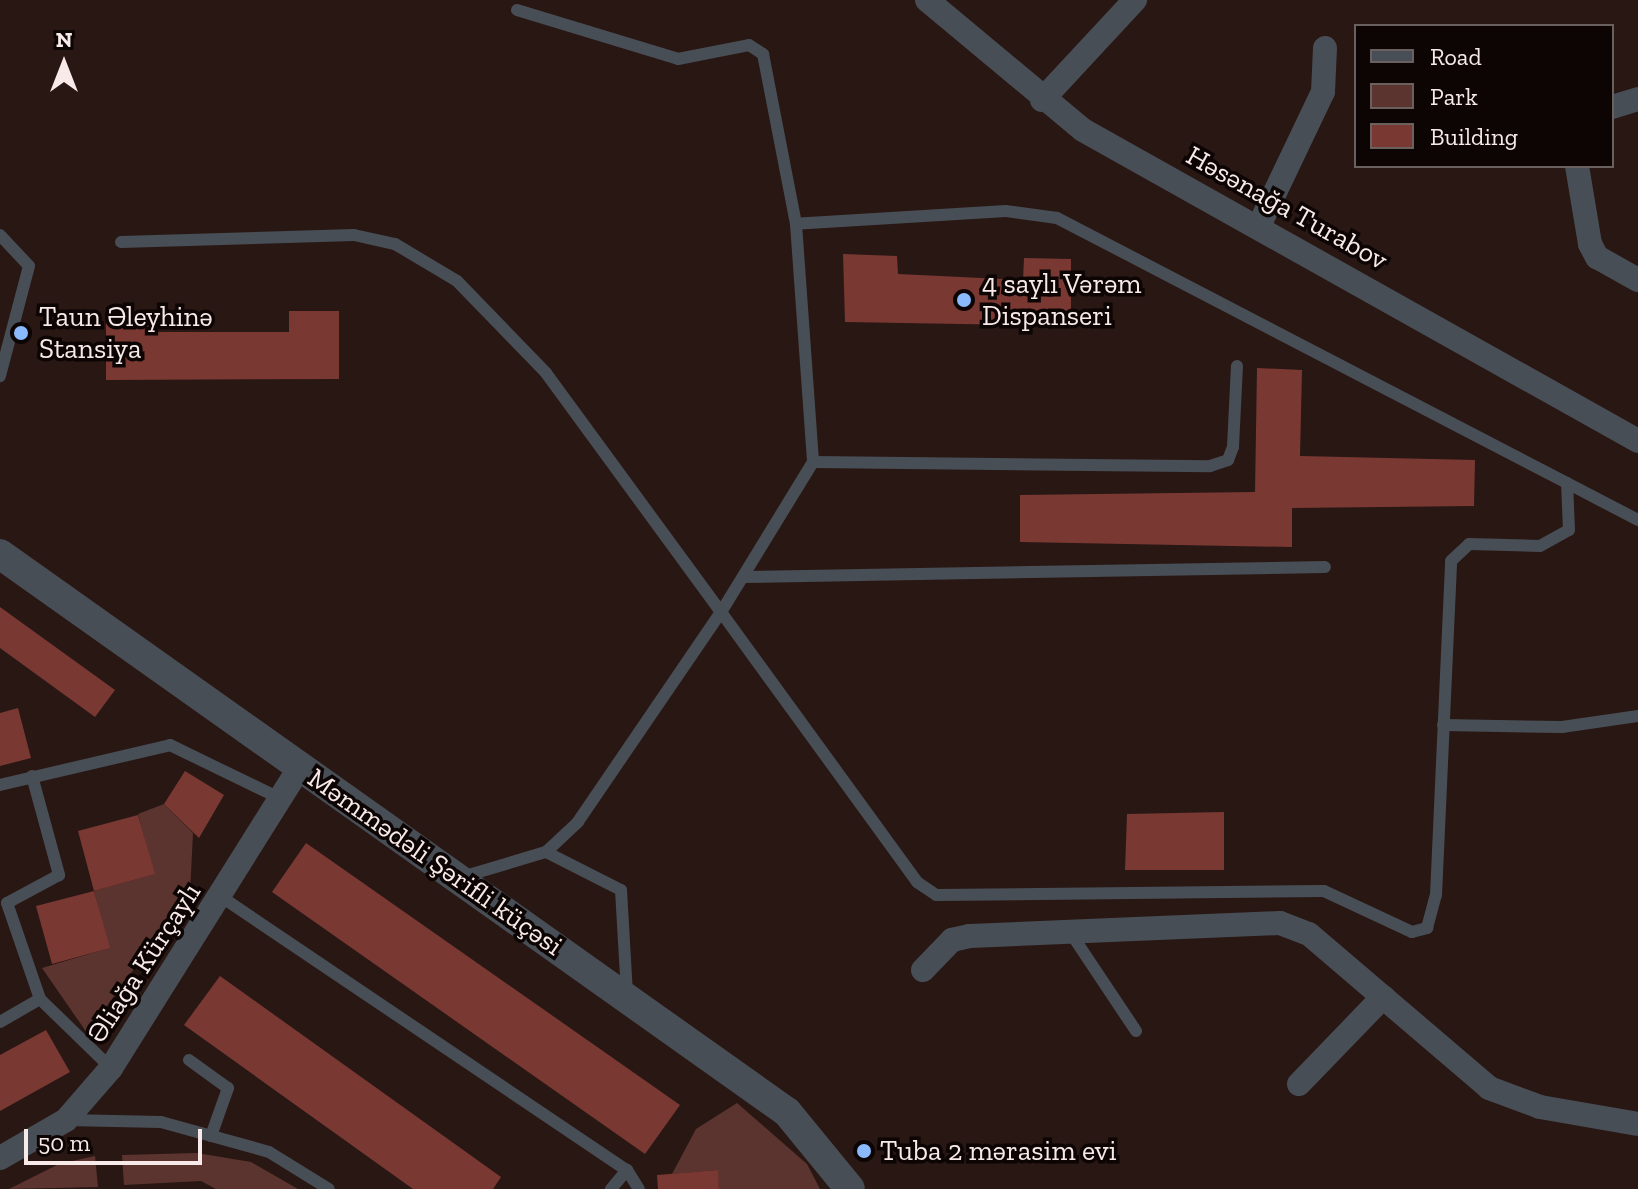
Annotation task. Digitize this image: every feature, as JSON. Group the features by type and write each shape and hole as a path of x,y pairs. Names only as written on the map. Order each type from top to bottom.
{"street":[{"name":"Həsənağa Turabov","path":"927,0 1042,100 1638,441"},
{"path":"1042,100 1135,0"},
{"path":"1259,226 1323,92 1325,48"},
{"path":"1614,106 1638,99"},
{"path":"1577,168 1597,257 1638,280"},
{"name":"Məmmədəli Şərifli küçəsi","path":"0,554 787,1112 850,1189"},
{"name":"Əliağa Kürçaylı","path":"0,1158 66,1120 111,1068 223,898 300,767"},
{"path":"923,970 952,940 1280,923 1309,934 1489,1088 1540,1107 1638,1124"},
{"path":"1299,1084 1383,997"}],"lane":[{"path":"458,878 546,852 578,822 721,612 813,462 796,224 763,54 749,45 678,59 517,10"},
{"path":"796,224 1006,211 1057,218 1638,520"},
{"path":"0,235 29,266 0,376"},
{"path":"121,242 354,235 395,244 457,281 546,373 917,882 936,895 1324,891 1412,932 1427,928 1443,725 1451,561 1469,544 1540,546 1569,530 1567,483"},
{"path":"813,462 1210,466 1228,460 1233,447 1237,366"},
{"path":"743,577 1325,567"},
{"path":"1443,725 1562,727 1638,716"},
{"path":"0,785 170,745 281,799"},
{"path":"32,776 59,875 7,903 40,999 111,1068"},
{"path":"546,852 621,890 627,998"},
{"path":"223,898 627,1170 639,1189"},
{"path":"1070,932 1136,1031"},
{"path":"0,1022 40,999"},
{"path":"189,1060 228,1088 211,1136"},
{"path":"66,1120 161,1122 269,1152 329,1189"},
{"path":"611,1189 627,1170"}],"green space":[{"path":"164,804 193,833 190,893 87,1033 42,968 109,948 94,891 154,874 138,814"},
{"path":"737,1103 807,1164 820,1189 719,1189 717,1170 672,1174 696,1129"},
{"path":"197,1153 251,1162 298,1189 216,1189 201,1181 124,1185 122,1155"},
{"path":"95,1156 98,1187 9,1189 59,1164"}],"building":[{"path":"843,254 897,256 898,274 1023,280 1024,258 1071,259 1071,326 845,322"},
{"path":"289,311 339,311 339,379 106,380 106,316 156,316 156,332 289,332"},
{"path":"1257,368 1302,370 1300,456 1475,460 1474,506 1292,508 1292,547 1020,542 1020,495 1255,492"},
{"path":"0,607 115,690 95,717 0,648"},
{"path":"18,708 31,758 0,766 0,713"},
{"path":"185,771 224,795 199,838 164,804"},
{"path":"1224,812 1224,870 1125,870 1127,814"},
{"path":"138,815 155,874 94,891 78,831"},
{"path":"306,843 680,1105 645,1154 272,892"},
{"path":"94,891 110,948 52,964 36,906"},
{"path":"220,976 501,1177 493,1189 413,1189 184,1025"},
{"path":"46,1030 70,1072 0,1111 0,1055"},
{"path":"718,1170 719,1189 658,1189 657,1175"}],"place":[{"name":"4 saylı Vərəm Dispanseri","path":"964,300"},
{"name":"Taun Əleyhinə Stansiya","path":"21,333"},
{"name":"Tuba 2 mərasim evi","path":"864,1151"}]}
